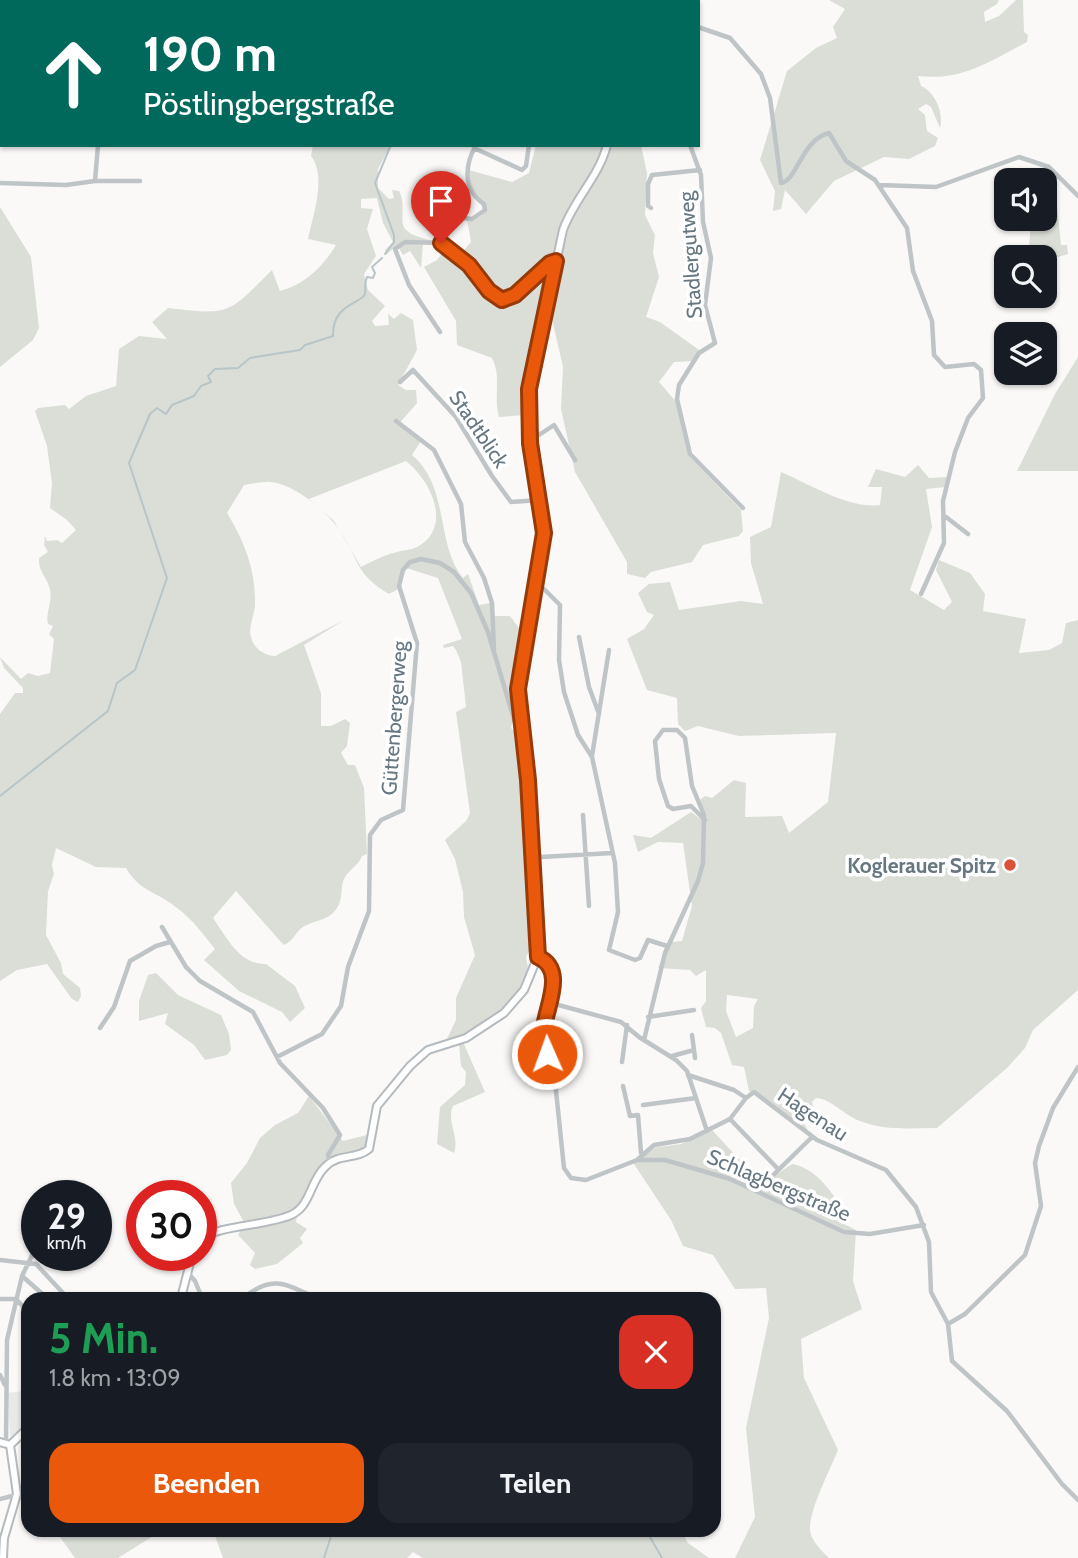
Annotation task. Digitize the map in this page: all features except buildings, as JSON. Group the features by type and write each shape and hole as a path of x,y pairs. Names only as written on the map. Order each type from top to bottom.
{"main road":[{"path":"217,1232 295,1213 308,1198 321,1170 330,1162 367,1151 373,1140 377,1106 410,1066 428,1050 466,1038 504,1013 524,990 538,957 518,681 526,652 543,539 528,425 532,365 568,218 597,174 606,147"},
{"path":"183,1292 188,1273"},
{"path":"3,1558 4,1538 17,1494 5,1443 21,1433"}],"street":[{"path":"700,28 730,38 761,75 770,98 779,182 787,181 807,148 818,137 829,133 846,161 866,171 879,185 908,232 911,264 932,321 933,355 945,367 974,364 981,374 983,398 968,418 955,452 943,502 944,542 921,594"},
{"path":"95,181 98,147"},
{"path":"530,147 523,170 475,147 468,164 468,184 472,195 485,209 472,219 441,217 435,229 443,243 473,269 492,294 502,300 515,295 550,263 556,261"},
{"name":"Stadlergutweg","path":"691,147 700,170 703,222 711,258 705,305 715,342 699,353 680,382 677,399 690,454 743,508"},
{"path":"879,185 936,187 1019,158 1048,167 1078,196"},
{"name":"Stadlergutweg","path":"651,208 648,206 648,191 652,175 700,170"},
{"path":"0,183 66,186 95,181 140,181"},
{"path":"440,332 408,285 395,249 405,242 443,243"},
{"name":"Stadtblick","path":"400,382 413,370 418,373 456,416 508,498 516,503 539,500"},
{"path":"396,421 433,449 461,504 466,543 484,578 492,603 494,651"},
{"path":"528,425 539,435 554,425 575,460"},
{"path":"945,516 968,534"},
{"name":"Güttenbergerweg","path":"277,1057 322,1034 341,1006 350,962 369,911 370,835 381,820 401,813 417,643 414,627 400,591 400,577 405,567 414,560 426,559 440,563 454,572 477,604 516,726 522,730"},
{"path":"534,586 544,589 559,604 559,660 564,692 580,740 592,757"},
{"path":"579,637 586,676 599,714"},
{"path":"609,650 592,757 612,853 618,912 609,950 635,960 640,958 648,940 667,946"},
{"path":"643,1040 667,946 700,876 705,820 692,786 685,738 677,730 663,730 655,741 659,779 668,806 673,809 691,806 705,820"},
{"path":"583,815 589,906"},
{"path":"531,847 541,858 612,853"},
{"path":"162,927 200,981 253,1012 277,1057 323,1108 341,1135 328,1155 330,1162"},
{"path":"100,1028 114,1007 130,961 156,946 170,942"},
{"name":"Schlagbergstraße","path":"538,957 547,962 552,975 551,1003 544,1037 555,1081 568,1176 578,1181 592,1179 637,1160 656,1159 685,1164 757,1191 850,1233 870,1234 924,1225"},
{"path":"551,1003 627,1025 643,1040 672,1056 688,1074 707,1131"},
{"path":"648,1017 694,1010"},
{"path":"622,1062 627,1025"},
{"path":"692,1035 695,1058"},
{"path":"672,1056 694,1050"},
{"path":"948,1324 965,1314 1025,1255 1041,1206 1035,1164 1039,1146 1053,1108 1078,1067"},
{"path":"688,1074 734,1090 746,1098"},
{"path":"623,1086 630,1116 638,1115 641,1154 637,1160"},
{"name":"Hagenau","path":"641,1154 657,1144 690,1139 730,1119 754,1092 812,1137 886,1170 916,1208 924,1225"},
{"path":"643,1105 696,1098"},
{"path":"730,1119 778,1169"},
{"path":"757,1191 812,1137"},
{"path":"924,1225 929,1242 930,1292 948,1324 949,1351 955,1365 1007,1411 1062,1484 1078,1500"},
{"path":"0,1260 21,1262"},
{"path":"5,1443 7,1340 24,1271"},
{"path":"45,1271 62,1292"},
{"path":"188,1273 200,1292"},
{"path":"22,1276 40,1292"},
{"path":"252,1292 261,1286 274,1283 299,1292"},
{"path":"0,1299 16,1299 21,1304"},
{"path":"0,1375 5,1386"},
{"path":"0,1499 17,1494"}],"shaded area":[{"path":"829,0 999,0 984,12 985,22 999,16 1016,0 1023,0 1027,42 962,73 949,76 918,76 921,86 935,98 940,111 940,128 931,107 926,104 918,109 925,115 927,131 938,138 935,146 909,159 884,157 834,181 806,214 785,190 781,209 773,211 775,191 760,160 787,71 816,48 837,38 833,27 845,9"},
{"path":"313,147 390,147 378,169 378,188 389,199 394,198 392,190 399,191 406,230 433,241 423,244 421,268 410,251 403,255 397,245 386,255 385,250 393,242 383,223 377,198 361,199 361,208 373,209 367,229 376,256 364,274 368,290 385,306 372,321 375,326 389,325 388,314 394,319 401,313 413,320 417,350 398,385 406,390 416,390 417,403 398,425 421,441 412,455 424,468 432,483 454,564 463,578 468,574 479,605 490,603 495,616 510,616 521,631 513,697 509,700 513,718 511,728 519,737 523,782 531,896 532,944 526,957 529,973 519,992 500,1012 464,1036 445,1043 456,1020 456,998 475,955 464,917 463,892 455,859 445,840 466,821 470,813 456,712 466,707 461,662 453,646 444,648 443,645 462,639 438,578 403,567 398,589 389,594 370,580 359,566 350,549 361,567 388,555 417,547 429,537 435,527 434,503 423,479 406,461 309,499 315,505 280,484 265,482 244,485 227,513 244,546 254,581 255,606 250,634 257,648 263,653 275,656 344,620 304,645 321,693 321,726 331,726 345,719 350,723 347,746 341,753 348,765 355,765 364,788 367,854 362,856 345,877 336,910 303,927 284,945 236,891 213,918 241,955 257,963 266,964 295,986 305,1008 290,1022 282,1012 239,991 204,960 215,949 193,922 170,902 137,882 126,868 96,867 56,848 52,865 54,874 48,891 46,935 61,963 63,974 80,988 81,996 78,1002 72,999 47,964 17,970 0,981 0,714 15,693 23,693 23,688 4,668 0,657 21,679 28,673 38,676 50,673 54,639 49,634 53,626 48,624 47,620 51,594 39,558 48,552 44,545 45,536 47,541 57,540 62,543 76,530 50,508 52,483 47,446 35,411 38,408 65,405 69,409 86,396 116,386 119,349 139,336 167,339 152,322 168,308 216,311 236,304 272,270 280,291 312,274 336,245 308,239 318,185 316,165 311,156"},
{"path":"536,147 641,147 647,173 645,215 655,235 653,253 659,277 646,317 660,322 699,350 693,361 674,362 659,382 678,404 689,456 741,510 743,531 739,536 703,545 692,562 651,572 645,578 627,574 627,562 575,472 561,409 563,367 549,306 571,219 555,257 515,294 502,298 460,255 471,242 467,220 481,216 485,211 470,188 469,170 512,182 529,173"},
{"path":"1057,205 1061,245 1067,245 1068,254 1057,257 1057,245 1029,245 1030,231 1057,231"},
{"path":"0,207 31,257 39,328 33,340 0,367"},
{"path":"446,248 501,301 516,296 551,265 528,364 525,415 499,417 496,373 492,358 457,345 456,321 424,267 437,260"},
{"path":"1078,357 1078,471 1017,471 1055,394"},
{"path":"918,465 929,478 948,477 946,487 926,489 932,527 910,590 944,610 952,602 936,570 939,560 970,573 985,594 983,611 1026,619 1019,653 1049,650 1062,643 1066,623 1078,620 1078,990 1033,1030 1025,1048 1007,1068 937,1128 898,1128 869,1124 854,1119 828,1101 816,1098 812,1102 816,1117 809,1117 804,1123 809,1133 749,1091 744,1067 732,1065 721,1033 715,1028 706,1027 701,1008 706,1001 706,970 696,976 690,970 658,968 671,942 682,941 692,906 683,843 658,842 638,852 633,835 651,838 691,812 699,818 706,815 700,800 705,796 712,798 734,780 746,783 745,817 782,816 789,833 828,802 836,733 739,736 698,726 685,731 678,724 677,698 647,690 627,639 644,629 654,615 647,612 638,593 649,584 670,582 679,610 741,601 763,604 751,563 750,537 771,527 781,472 843,500 868,505 880,505 882,487 868,487 876,469 905,477","holes":["727,995 758,999 754,1006 753,1028 736,1037 726,1011"]},
{"path":"156,973 178,995 221,1015 229,1034 231,1050 227,1055 205,1060 194,1045 165,1024 168,1013 139,1021 139,1001 148,975"},
{"path":"463,1042 485,1092 453,1106 451,1118 454,1153 437,1144 440,1107 465,1085 466,1072 461,1066 459,1044"},
{"path":"309,1096 343,1141 371,1134 369,1146 342,1153 328,1163 313,1183 298,1215 296,1222 307,1229 300,1238 303,1243 277,1264 255,1269 250,1265 255,1253 238,1235 245,1224 234,1204 231,1183 247,1163 260,1138 275,1125 298,1113"},
{"path":"712,1130 762,1184 792,1164 817,1176 845,1213 844,1224 856,1230 853,1281 862,1309 801,1339 804,1378 838,1450 816,1501 810,1530 817,1546 829,1558 735,1558 755,1517 746,1428 769,1318 766,1288 735,1289 713,1255 683,1246 671,1220 632,1161 651,1148 681,1144"},
{"path":"21,1391 21,1429 10,1437 8,1393"},
{"path":"60,1537 152,1537 118,1558 75,1558"},
{"path":"215,1537 685,1537 688,1543 709,1558 423,1558 413,1552 407,1558 223,1558"}],"waterway":[{"path":"385,254 394,242 394,235 375,183 390,147"},
{"path":"0,796 108,711 117,683 135,670 167,578 129,463 150,414 157,408 166,414 172,405 194,396 201,386 211,382 208,376 215,369 238,368 250,358 300,350 305,345 333,336 337,317 365,294 367,277 373,278 375,273 372,267 382,258"},
{"path":"324,1558 331,1537"},
{"path":"650,1537 662,1558"}],"place":[{"name":"Koglerauer Spitz","path":"1010,865"}],"route":[{"path":"441,243 469,265 489,291 502,300 508,300 515,295 550,263 556,261 534,355 529,389 530,443 544,533 526,652 518,681 528,780 538,957 548,965 553,981 544,1032 547,1054"}]}
